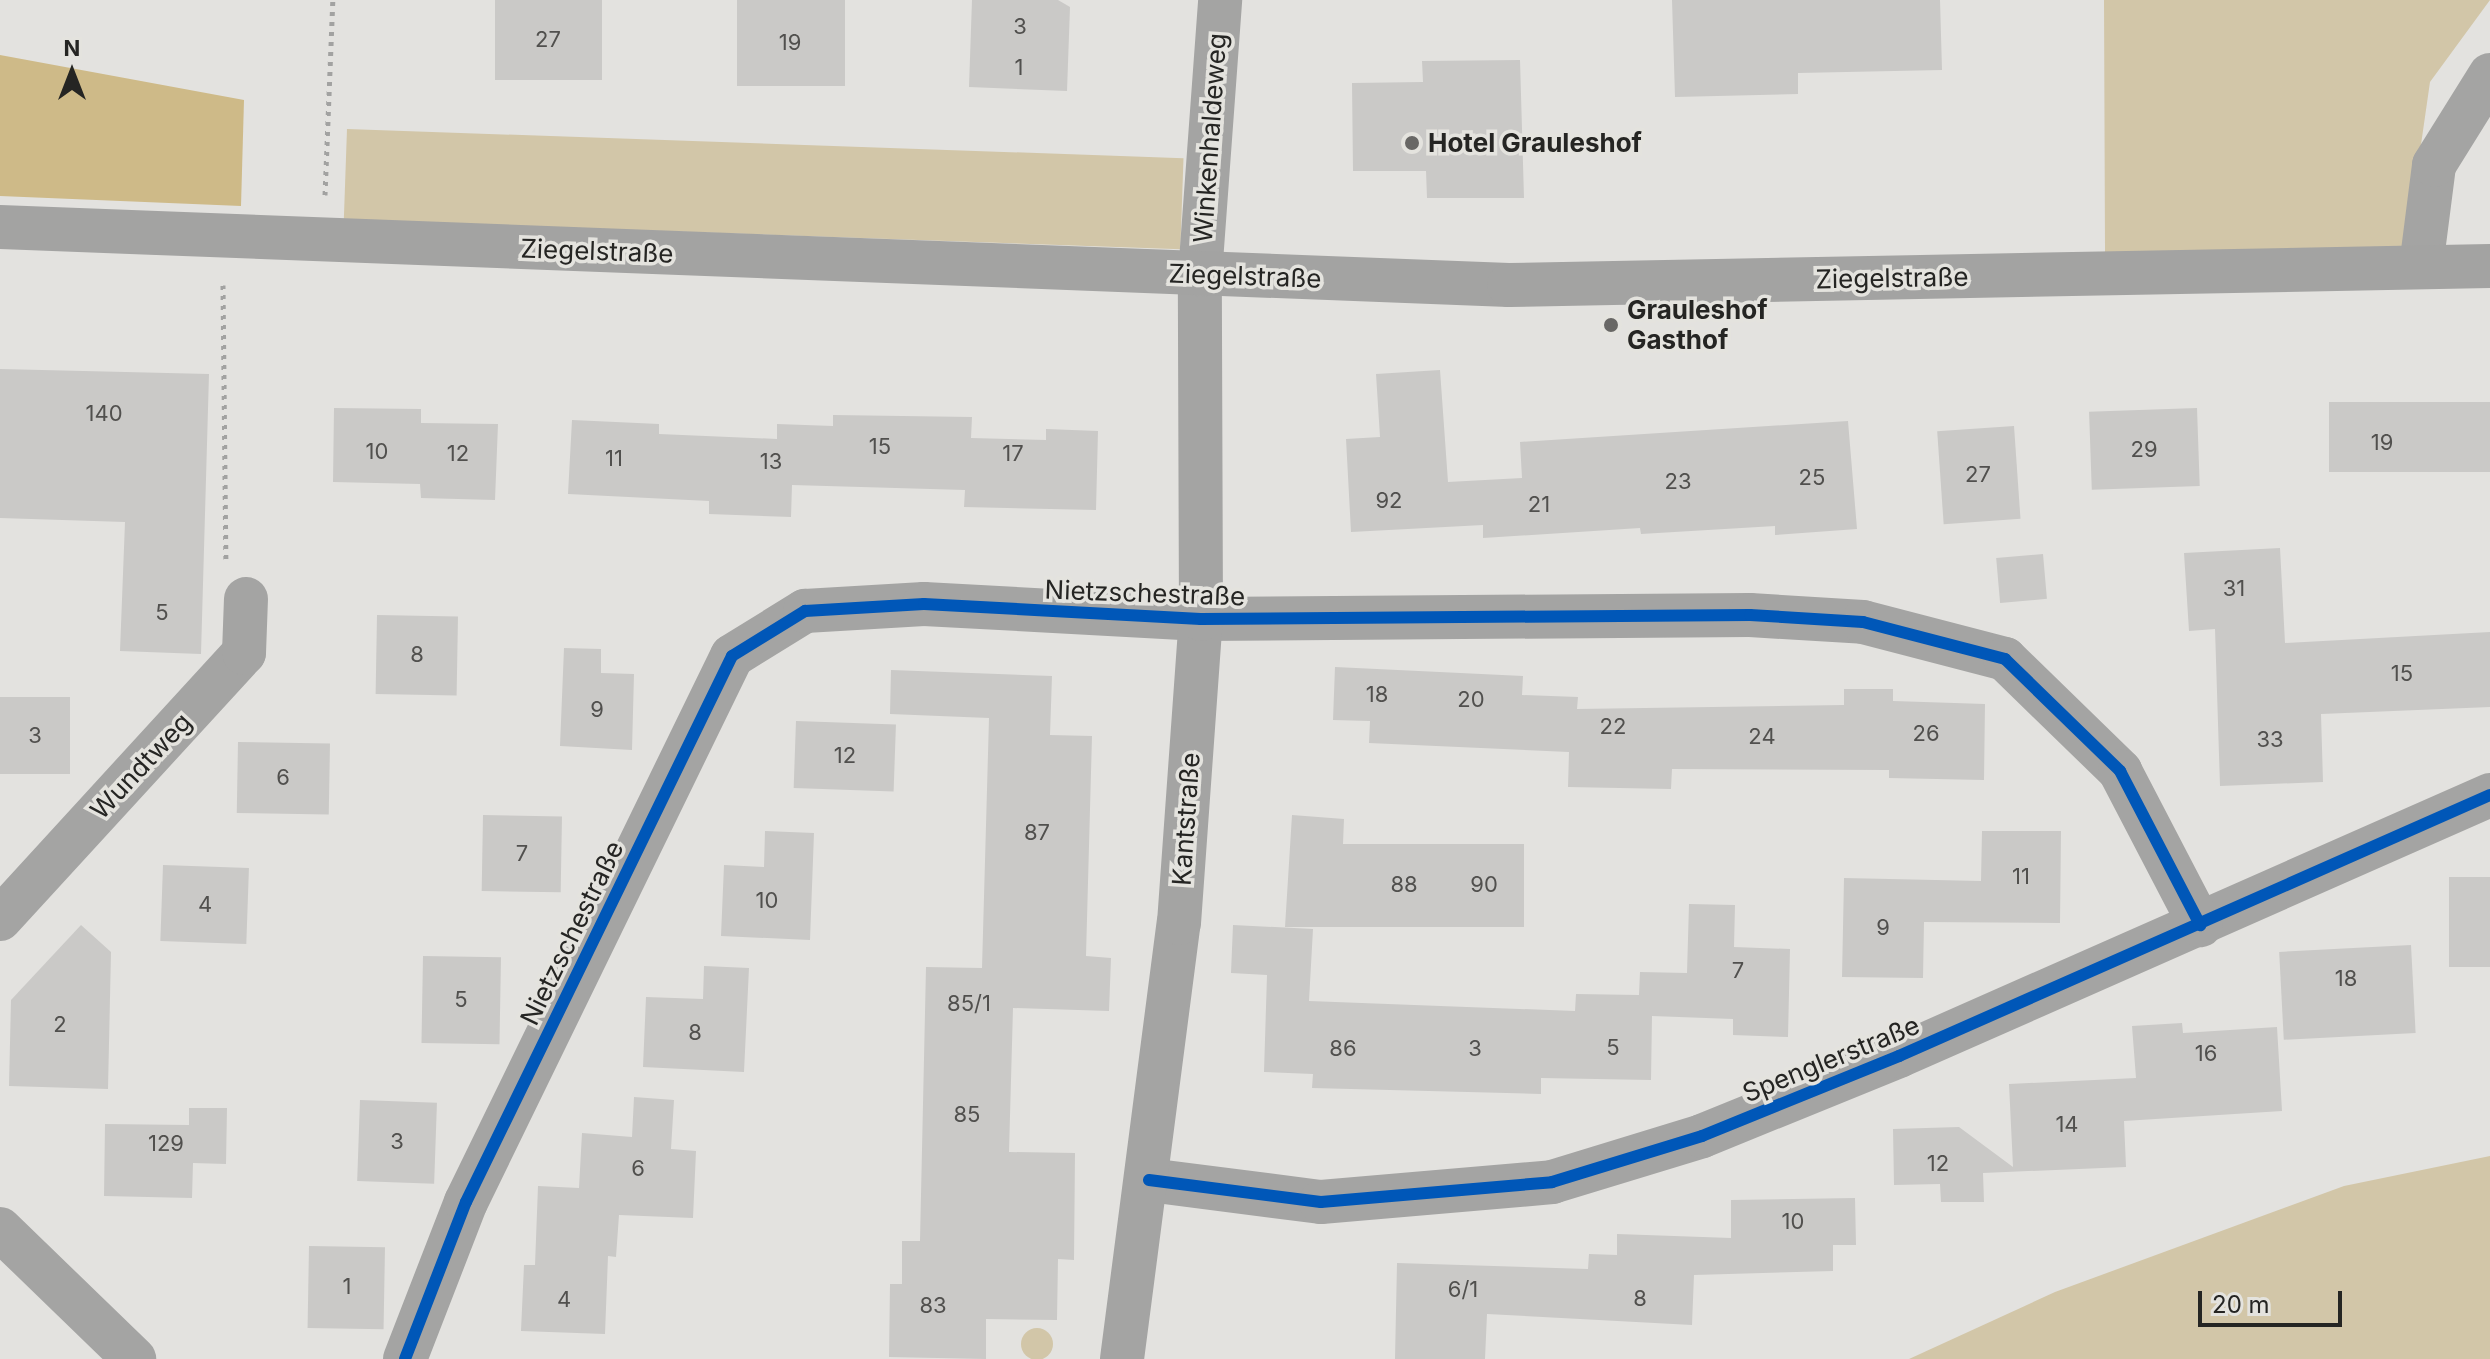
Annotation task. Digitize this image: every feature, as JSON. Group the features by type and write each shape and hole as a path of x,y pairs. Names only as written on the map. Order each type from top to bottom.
{"main road":[{"name":"Ziegelstraße","path":"0,227 1509,285 2490,266"}],"street":[{"name":"Winkenhaldeweg","path":"1200,275 1220,0"},
{"path":"2421,267 2434,165 2490,75"},
{"name":"Kantstraße","path":"1122,1359 1149,1180 1179,923 1201,619 1200,275"},
{"name":"Wundtweg","path":"0,919 244,653 246,599"},
{"name":"Nietzschestraße","path":"405,1359 466,1202 732,656 805,611 924,604 1201,619 1750,615 1863,622 2005,659 2120,771 2200,925"},
{"name":"Spenglerstraße","path":"1149,1180 1321,1202 1552,1182 1702,1136 2200,925 2490,795"},
{"path":"0,1229 134,1359"}],"path":[{"path":"323,240 333,0"},
{"path":"223,285 226,560 246,599"}],"shaded area":[{"path":"2104,0 2490,0 2430,82 2406,249 2105,252"},
{"path":"0,55 244,100 241,206 0,196"},
{"path":"347,129 1183,158 1180,249 344,220"},
{"path":"2490,1156 2490,1359 1909,1359 2055,1292 2344,1186"},
{"path":"1037,1328 1048,1333 1053,1344 1048,1355 1037,1360 1026,1355 1021,1344 1026,1333"}],"building":[{"path":"495,0 602,0 602,80 495,80"},
{"path":"737,0 845,0 845,86 737,86"},
{"path":"972,0 1058,0 1070,7 1067,91 969,87"},
{"path":"1672,0 1940,0 1942,70 1798,73 1798,94 1675,97"},
{"path":"1520,60 1524,198 1427,198 1426,171 1353,171 1352,83 1423,82 1422,61"},
{"path":"0,369 209,374 201,654 120,651 125,522 0,518"},
{"path":"1440,370 1448,482 1522,478 1520,442 1848,421 1857,529 1775,535 1775,526 1641,534 1640,528 1483,538 1483,525 1351,532 1346,439 1380,437 1376,374"},
{"path":"2329,402 2490,402 2490,472 2329,472"},
{"path":"334,408 421,409 421,423 498,424 495,500 421,498 420,484 333,482"},
{"path":"2197,408 2200,486 2092,490 2089,412"},
{"path":"833,415 972,417 971,438 1046,440 1046,429 1098,431 1096,510 964,507 965,490 792,485 791,517 709,514 709,501 568,494 572,420 659,424 659,434 777,439 777,424 833,426"},
{"path":"2014,426 2020,519 1944,524 1937,431"},
{"path":"2280,548 2285,643 2490,632 2490,707 2321,714 2323,782 2220,786 2215,629 2189,631 2184,553"},
{"path":"2043,554 2047,599 2000,603 1996,558"},
{"path":"377,615 458,616 457,695 376,694"},
{"path":"564,648 601,649 601,673 634,674 632,750 560,746"},
{"path":"1335,667 1523,676 1522,695 1578,697 1577,709 1844,705 1844,689 1893,689 1893,701 1985,704 1984,780 1889,778 1889,770 1672,769 1671,789 1568,787 1569,752 1369,743 1370,721 1333,720"},
{"path":"891,670 1052,676 1050,735 1092,736 1086,956 1111,958 1109,1011 1013,1008 1009,1152 1075,1153 1074,1260 1058,1259 1057,1320 986,1319 986,1359 889,1357 890,1284 902,1284 902,1241 920,1241 926,967 982,968 989,718 890,714"},
{"path":"0,697 70,697 70,774 0,774"},
{"path":"796,721 896,724 894,791 794,788"},
{"path":"238,742 330,744 329,815 237,813"},
{"path":"483,815 562,816 561,892 482,891"},
{"path":"1292,815 1344,819 1343,844 1524,844 1524,927 1285,927"},
{"path":"765,831 814,833 810,940 721,936 724,865 764,867"},
{"path":"1982,831 2061,831 2060,923 1924,922 1923,978 1842,977 1844,878 1981,881"},
{"path":"163,865 249,868 246,944 160,941"},
{"path":"2449,877 2490,877 2490,967 2449,967"},
{"path":"1689,904 1735,905 1734,947 1790,949 1788,1037 1733,1035 1733,1019 1652,1016 1651,1080 1541,1078 1541,1094 1312,1088 1313,1074 1264,1072 1267,975 1231,973 1233,925 1313,929 1309,1001 1575,1011 1576,994 1639,995 1640,972 1687,973"},
{"path":"81,925 111,952 108,1089 9,1086 11,1000"},
{"path":"2411,945 2416,1033 2284,1040 2279,952"},
{"path":"423,956 501,957 499,1044 421,1043"},
{"path":"704,966 749,968 744,1072 643,1067 646,997 703,999"},
{"path":"2182,1023 2183,1033 2277,1027 2282,1111 2124,1121 2126,1167 1983,1173 1984,1202 1941,1202 1940,1184 1894,1185 1893,1129 1959,1127 2013,1167 2009,1084 2136,1078 2132,1026"},
{"path":"634,1097 674,1100 671,1149 696,1151 693,1218 619,1215 616,1257 608,1256 605,1334 521,1331 524,1265 535,1265 538,1186 579,1188 582,1133 632,1137"},
{"path":"360,1100 437,1103 434,1184 357,1181"},
{"path":"189,1108 227,1108 226,1164 193,1163 192,1198 104,1196 105,1124 189,1125"},
{"path":"1855,1198 1856,1245 1833,1245 1833,1271 1694,1275 1692,1325 1487,1314 1485,1359 1395,1359 1397,1263 1588,1269 1589,1254 1617,1255 1617,1234 1731,1238 1731,1200"},
{"path":"309,1246 385,1247 384,1329 308,1328"}],"cycle path":[{"path":"405,1359 466,1202 732,656 805,611 924,604 1201,619 1750,615 1863,622 2005,659 2120,771 2200,925"},
{"path":"1149,1180 1321,1202 1552,1182 1702,1136 1899,1056 2490,795"}],"place":[{"name":"Hotel Grauleshof","path":"1412,143"},
{"name":"Grauleshof Gasthof","path":"1611,325"}]}
